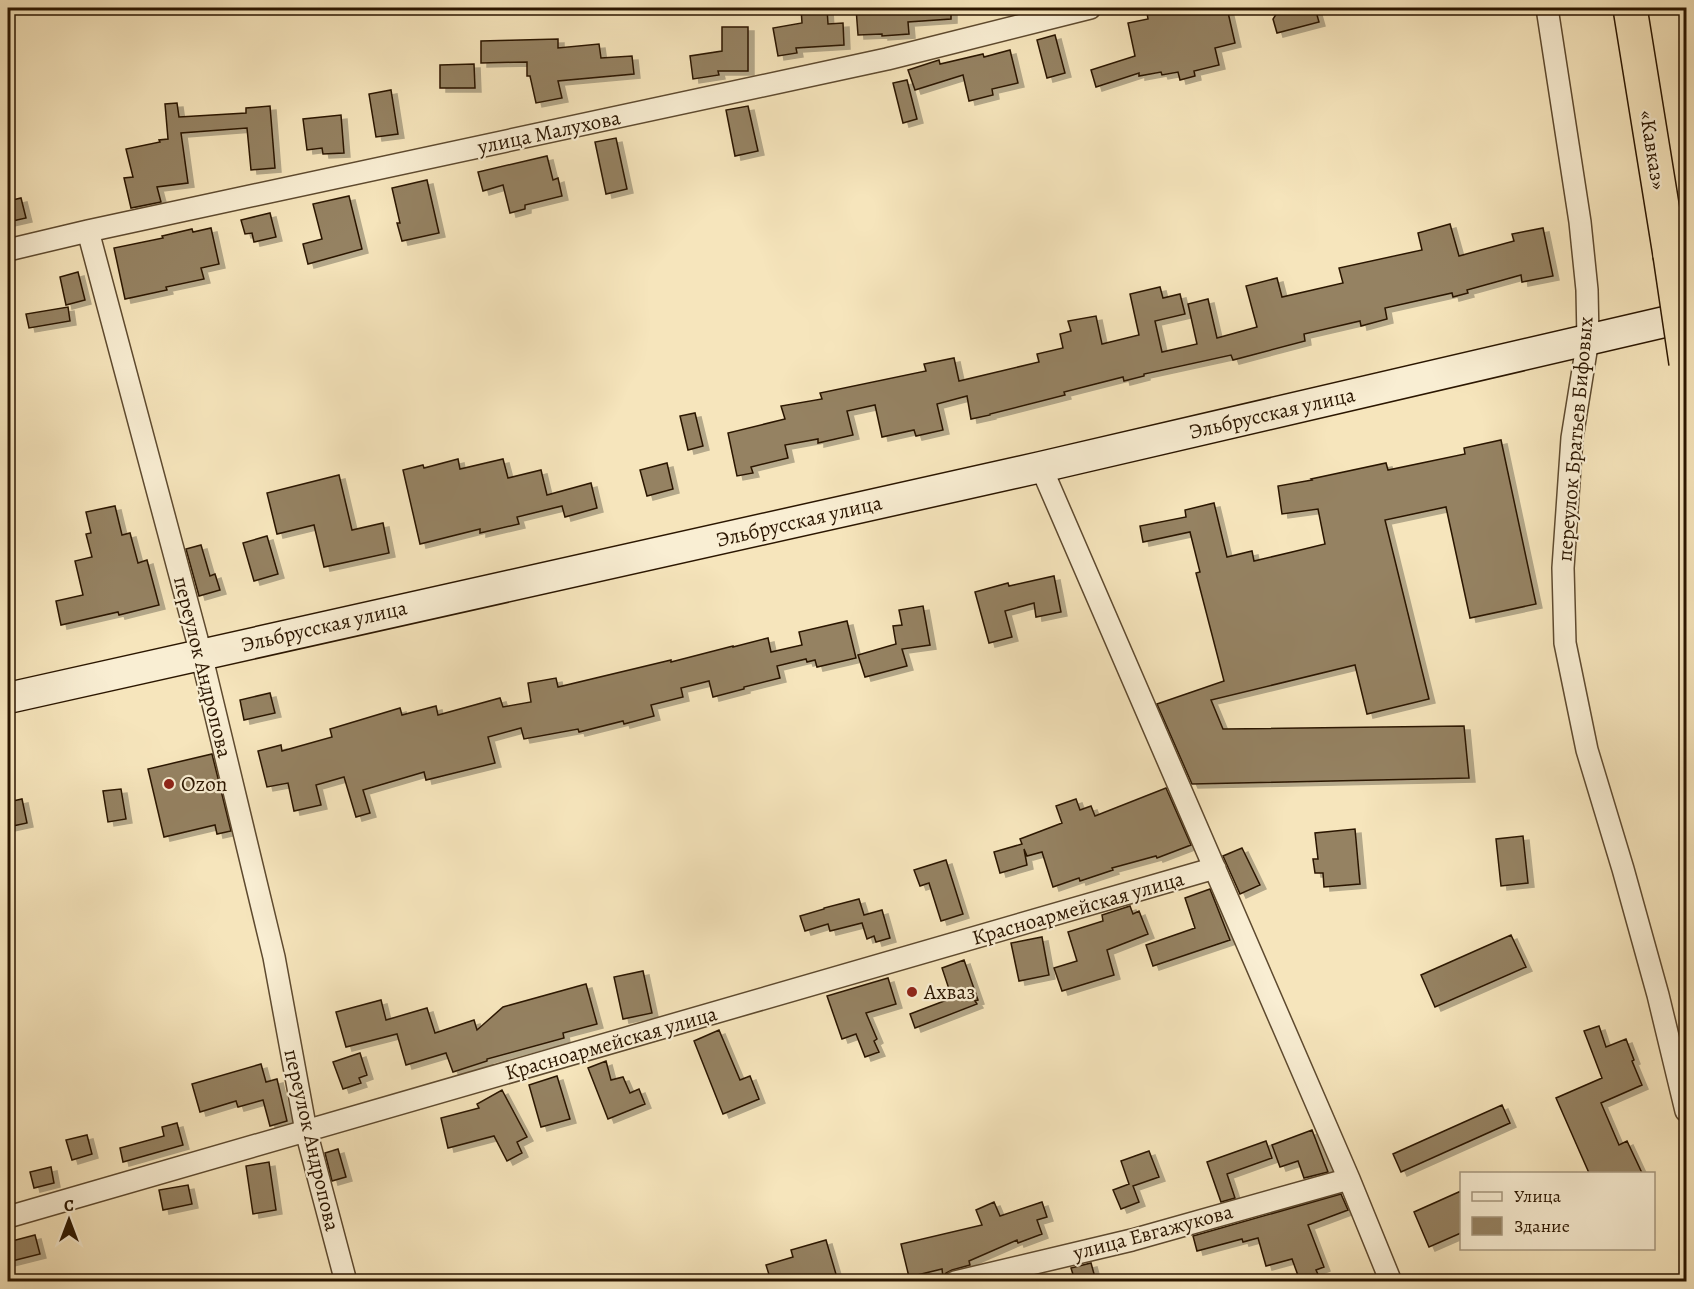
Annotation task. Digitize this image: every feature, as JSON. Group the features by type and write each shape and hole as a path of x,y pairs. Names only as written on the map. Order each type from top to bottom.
{"highway":[{"name":"«Кавказ»","path":"1630,8 1686,363"}],"street":[{"name":"улица Малухова","path":"8,250 887,59 1090,8"},
{"name":"переулок Братьев Бифовых","path":"1547,8 1580,222 1587,290 1588,339 1572,438 1563,568 1565,643 1587,750 1658,995 1686,1111"},
{"name":"переулок Андропова","path":"88,231 201,654 274,957 306,1131 346,1281"},
{"name":"Эльбрусская улица","path":"8,698 1041,467 1686,317"},
{"path":"1041,467 1391,1281"},
{"name":"Красноармейская улица","path":"8,1217 1215,868"},
{"name":"улица Евгажукова","path":"955,1281 1132,1240 1349,1179"}],"building":[{"path":"801,8 827,8 828,24 843,23 844,45 796,48 797,53 778,56 773,28 802,23"},
{"path":"856,8 951,8 951,19 908,22 909,34 858,35"},
{"path":"1169,8 1227,8 1235,43 1215,48 1219,65 1194,71 1195,76 1180,80 1178,72 1139,76 1139,73 1096,87 1091,70 1135,56 1128,23 1148,19 1147,13"},
{"path":"1280,8 1315,8 1319,22 1277,33 1273,19"},
{"path":"722,27 748,27 748,71 718,71 719,75 693,79 690,56 722,51"},
{"path":"1055,35 1065,73 1047,78 1037,40"},
{"path":"558,39 558,48 599,44 601,58 632,56 634,74 558,81 562,98 536,103 530,76 527,76 527,62 481,63 481,41"},
{"path":"1010,50 1018,83 992,89 993,95 969,101 963,75 915,90 908,70 939,60 940,64"},
{"path":"474,64 475,88 440,88 440,65"},
{"path":"907,80 917,119 903,123 893,83"},
{"path":"391,90 398,134 376,137 369,94"},
{"path":"177,103 179,117 246,113 246,108 270,106 275,168 251,170 247,128 181,133 188,183 157,187 161,202 131,208 124,178 133,177 126,149 168,139 165,104"},
{"path":"748,106 758,151 735,156 726,110"},
{"path":"341,115 344,153 323,154 322,148 307,150 303,119"},
{"path":"616,138 627,189 606,194 595,142"},
{"path":"547,156 553,180 558,178 562,196 525,205 525,209 510,213 503,185 483,191 478,172"},
{"path":"427,180 439,233 402,241 392,188"},
{"path":"349,196 362,249 308,264 303,244 322,239 313,204"},
{"path":"21,198 26,218 8,222 8,201"},
{"path":"270,213 276,237 254,242 252,233 245,234 241,220"},
{"path":"1450,224 1459,256 1514,241 1512,234 1543,228 1553,276 1522,282 1521,275 1467,290 1468,293 1453,297 1452,293 1385,308 1387,319 1361,326 1360,321 1304,334 1305,341 1233,360 1231,355 1144,374 1144,376 1124,381 1123,377 1064,392 1065,395 971,419 967,396 937,404 943,430 916,436 914,430 882,437 875,405 847,411 853,435 818,443 818,439 785,445 788,458 751,467 753,473 737,476 728,433 785,419 781,406 822,399 820,393 926,371 924,364 954,358 959,381 1039,362 1037,354 1063,348 1060,334 1071,331 1068,321 1096,316 1102,344 1139,335 1130,294 1160,287 1163,298 1180,294 1185,314 1155,321 1162,352 1197,344 1188,304 1208,299 1217,338 1257,327 1246,286 1277,278 1282,297 1343,283 1339,268 1422,250 1418,233"},
{"path":"211,228 219,264 201,268 204,279 125,299 114,248 163,238 162,236 192,229 193,232"},
{"path":"78,272 85,300 66,305 60,277"},
{"path":"68,307 70,321 29,328 26,314"},
{"path":"695,413 703,446 688,450 680,416"},
{"path":"1501,440 1536,604 1470,618 1446,507 1385,520 1429,699 1367,714 1355,665 1211,700 1223,729 1464,726 1469,778 1192,784 1157,704 1224,681 1196,573 1200,572 1190,532 1143,542 1140,526 1186,517 1185,510 1214,503 1227,557 1252,551 1254,561 1292,552 1325,544 1318,509 1282,514 1278,486 1386,463 1388,470 1465,454 1464,448"},
{"path":"458,459 460,469 503,459 508,478 541,470 547,495 591,483 597,508 565,517 562,506 517,517 519,524 480,533 480,529 420,544 403,470 423,465 424,468"},
{"path":"667,463 673,489 647,496 640,470"},
{"path":"339,475 352,530 383,523 389,553 324,567 314,525 277,534 267,493"},
{"path":"115,506 122,535 130,533 138,563 147,560 159,605 61,625 56,601 83,595 75,561 92,557 86,534 91,533 86,512"},
{"path":"267,536 278,574 254,581 243,543"},
{"path":"201,545 210,576 215,574 220,590 199,596 186,549"},
{"path":"1054,576 1061,612 1036,617 1034,603 1005,611 1012,637 989,643 975,592 1008,583 1009,586"},
{"path":"923,606 930,645 902,649 907,666 865,677 858,655 896,644 893,626 902,625 899,610"},
{"path":"847,621 856,658 817,667 815,660 807,662 806,659 777,666 780,678 713,697 709,681 681,688 683,697 651,705 654,716 624,724 623,721 579,732 578,729 524,739 521,728 488,737 495,763 426,780 424,772 363,790 370,813 356,817 344,777 316,785 321,805 294,811 288,783 267,787 258,751 281,745 282,751 332,737 330,729 400,708 402,715 436,706 438,715 500,698 503,707 531,702 528,683 556,678 558,687 768,638 771,652 802,645 799,632"},
{"path":"270,693 275,713 244,720 240,700"},
{"path":"212,754 231,831 217,834 215,825 164,837 148,769"},
{"path":"1166,788 1191,845 1157,858 1156,856 1112,868 1113,870 1080,881 1079,878 1053,887 1042,852 1027,856 1024,849 1027,865 1000,873 994,852 1022,844 1020,839 1062,823 1056,806 1076,799 1080,810 1091,806 1095,816"},
{"path":"121,789 126,819 108,822 103,791"},
{"path":"22,799 27,823 8,827 8,802"},
{"path":"1355,829 1360,884 1324,887 1323,873 1315,873 1313,859 1318,859 1315,833"},
{"path":"1523,836 1528,883 1501,886 1496,839"},
{"path":"1242,848 1260,885 1240,894 1223,856"},
{"path":"946,860 963,914 941,921 929,883 920,886 914,870"},
{"path":"1210,889 1230,940 1153,966 1146,945 1195,928 1185,898"},
{"path":"859,899 864,915 882,910 890,938 876,942 874,936 867,939 862,923 830,931 828,924 805,931 800,916"},
{"path":"1130,906 1133,914 1139,911 1148,934 1107,950 1114,975 1062,991 1054,968 1077,961 1068,932 1103,921 1102,915"},
{"path":"1511,935 1526,967 1435,1007 1421,975"},
{"path":"1042,937 1049,975 1019,981 1011,943"},
{"path":"964,960 978,1000 975,1001 977,1004 915,1028 910,1014 952,998 942,968"},
{"path":"643,971 652,1013 623,1019 614,977"},
{"path":"888,978 896,1004 866,1013 877,1039 874,1041 879,1052 865,1057 856,1034 842,1039 827,996"},
{"path":"586,984 597,1024 563,1033 564,1038 487,1059 487,1061 453,1072 446,1053 406,1065 397,1034 346,1047 336,1012 381,1000 386,1020 427,1008 435,1033 474,1020 477,1030 503,1007"},
{"path":"1599,1026 1606,1047 1626,1039 1642,1085 1601,1103 1619,1145 1627,1141 1642,1172 1589,1172 1556,1098 1602,1078 1584,1031"},
{"path":"719,1030 740,1080 750,1076 759,1099 723,1114 694,1041"},
{"path":"360,1053 367,1075 359,1078 361,1083 343,1089 333,1062"},
{"path":"606,1061 611,1080 623,1077 630,1093 639,1089 645,1104 608,1119 588,1068"},
{"path":"261,1064 266,1082 277,1079 287,1121 270,1126 263,1100 238,1107 236,1101 200,1112 192,1084"},
{"path":"557,1076 570,1119 541,1127 529,1085"},
{"path":"502,1090 527,1137 517,1142 522,1153 507,1161 494,1136 448,1148 441,1118 479,1108 477,1104"},
{"path":"1502,1105 1510,1123 1401,1172 1393,1154"},
{"path":"177,1123 183,1145 123,1162 120,1148 164,1136 162,1127"},
{"path":"1312,1130 1328,1172 1304,1178 1298,1161 1280,1167 1272,1145"},
{"path":"87,1135 92,1154 72,1160 66,1140"},
{"path":"1266,1141 1272,1158 1227,1174 1235,1198 1221,1202 1207,1162"},
{"path":"338,1149 346,1177 332,1181 325,1153"},
{"path":"1149,1151 1159,1177 1133,1186 1139,1202 1121,1209 1113,1190 1129,1184 1121,1161"},
{"path":"269,1162 276,1210 253,1214 246,1166"},
{"path":"51,1167 54,1183 34,1188 30,1172"},
{"path":"188,1185 192,1204 163,1210 159,1190"},
{"path":"1460,1191 1460,1233 1429,1247 1414,1212"},
{"path":"1341,1194 1348,1210 1308,1225 1324,1267 1316,1270 1321,1281 1300,1281 1292,1259 1266,1266 1258,1238 1243,1242 1242,1239 1197,1251 1193,1236"},
{"path":"994,1202 1000,1216 1042,1202 1047,1217 1037,1220 1042,1234 1018,1243 1017,1240 969,1261 970,1265 952,1270 943,1278 942,1269 909,1277 901,1244 982,1225 976,1210"},
{"path":"35,1235 40,1254 8,1262 8,1242"},
{"path":"826,1240 838,1281 771,1281 766,1265 793,1257 791,1250"},
{"path":"1091,1263 1096,1281 1075,1281 1071,1268"}],"place":[{"name":"Ozon","path":"169,784"},
{"name":"Ахваз","path":"912,992"}]}
